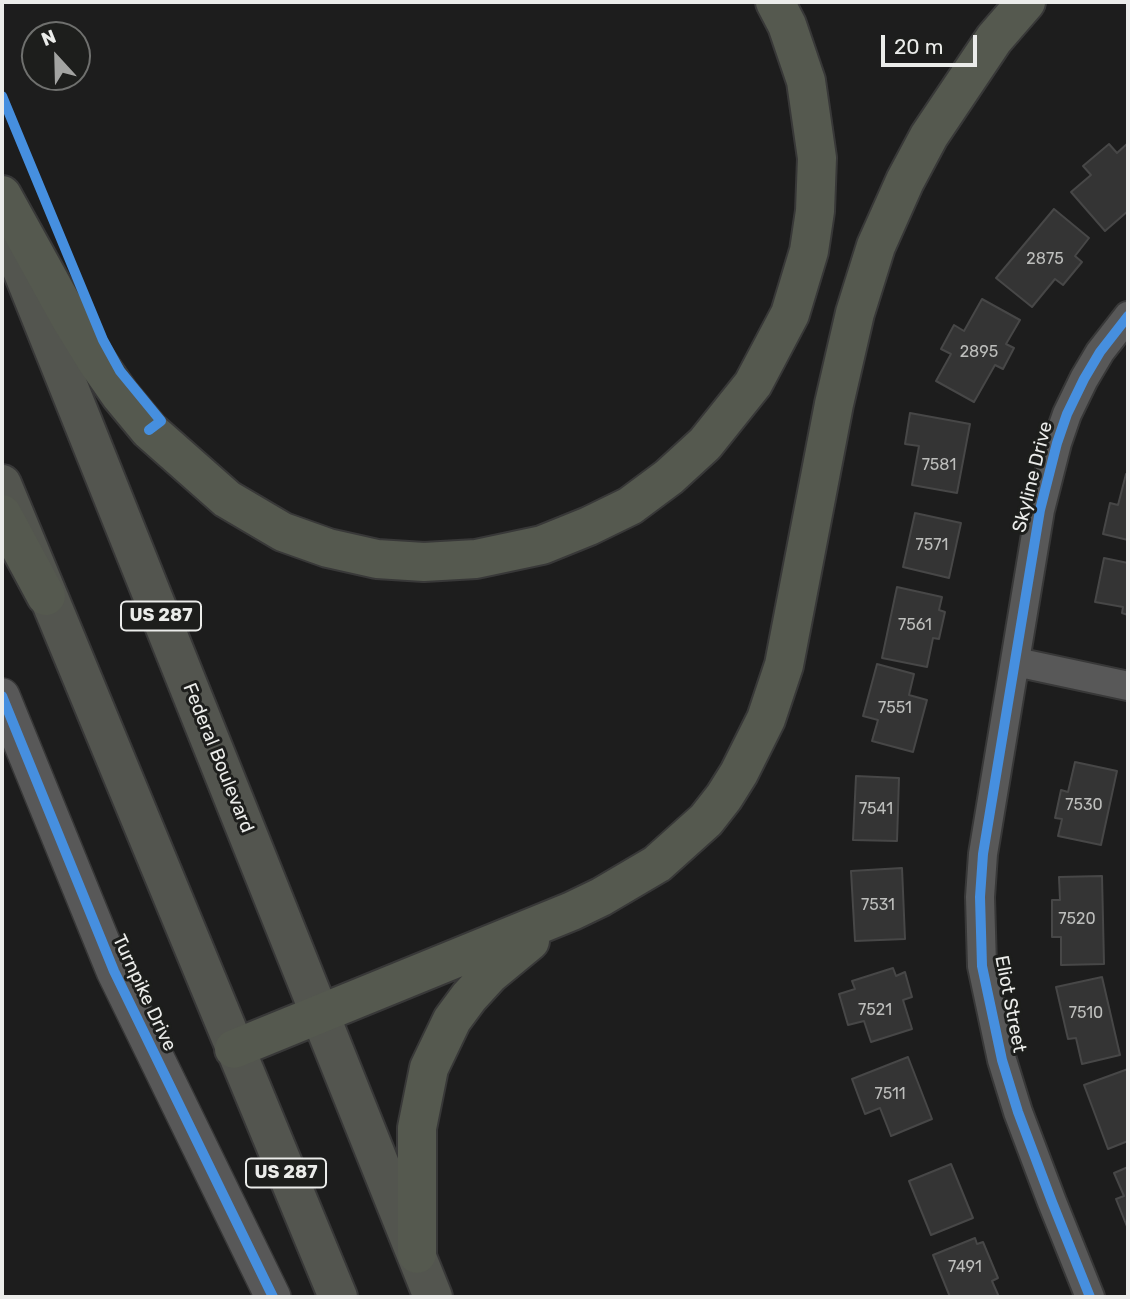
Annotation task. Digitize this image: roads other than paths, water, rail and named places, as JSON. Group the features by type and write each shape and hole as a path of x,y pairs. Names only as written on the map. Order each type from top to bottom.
{"highway":[{"path":"2,195 96,362 149,430 227,499 283,532 328,548 377,559 424,562 476,559 542,545 631,506 687,461 705,444 753,384 790,314 816,211 817,158 806,81 787,26 775,2"},
{"path":"234,1049 572,911 631,881 657,863 706,820 755,743 784,665 834,404 855,313 877,246 905,181 929,136 994,39 1026,2"},
{"path":"2,514 46,596"},
{"path":"417,1255 417,1128 429,1068 439,1045 452,1020 490,974 572,911"}],"main road":[{"name":"Federal Boulevard","path":"2,218 433,1297"},
{"name":"US 287","path":"2,484 46,596 338,1297"}],"street":[{"name":"Skyline Drive","path":"1016,662 1040,510 1057,443 1084,379 1100,352 1128,316"},
{"path":"1016,662 1128,685"},
{"name":"Eliot Street","path":"1016,662 983,854 980,897 982,966 1002,1060 1018,1111 1090,1297"},
{"name":"Turnpike Drive","path":"2,696 114,971 272,1297"}]}
